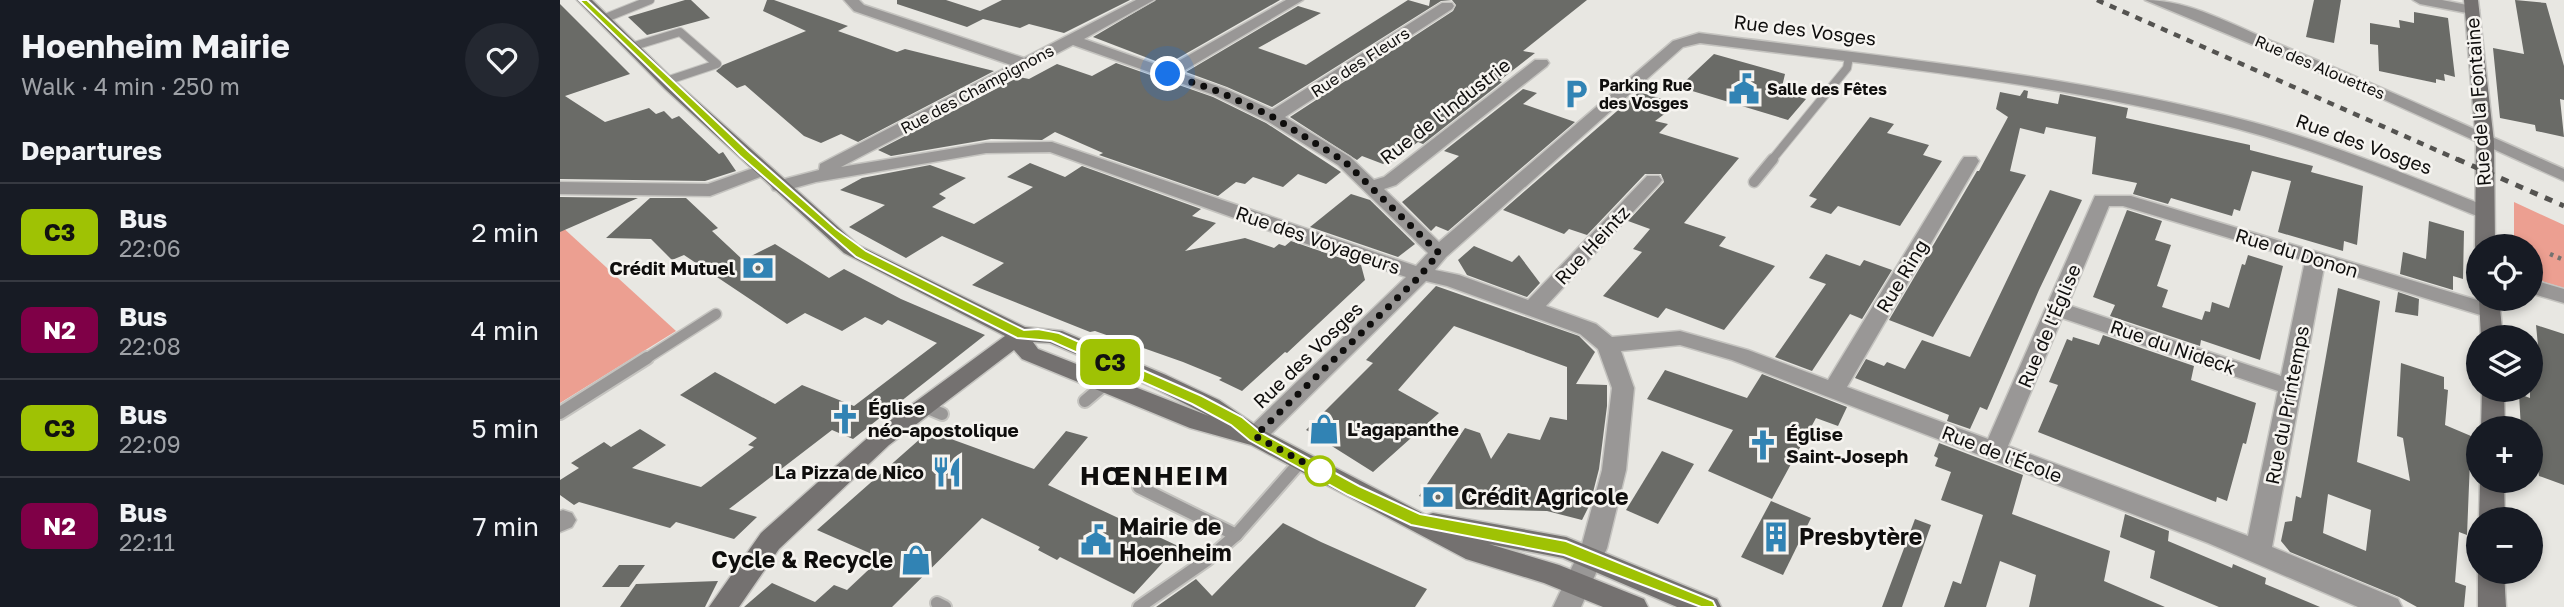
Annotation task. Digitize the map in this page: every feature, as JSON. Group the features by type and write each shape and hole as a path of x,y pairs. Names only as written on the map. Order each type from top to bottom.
{"main road":[{"path":"583,0 669,84 851,249 1022,335 1054,337 1219,411 1255,436 1353,490 1475,551 1573,595 1634,607"},
{"name":"Rue de la Fontaine","path":"2471,5 2485,142 2485,234"},
{"path":"1022,335 1023,347 1030,354 1198,422 1240,435 1255,436"},
{"path":"723,607 770,541 881,439 932,410 1022,335"},
{"path":"1417,520 1536,541 1589,557 1707,607"},
{"path":"2491,584 2492,607"}],"street":[{"name":"Rue des Champignons","path":"807,176 857,153 1023,63 1147,0"},
{"path":"1168,74 1296,0"},
{"name":"Rue des Alouettes","path":"2152,0 2208,20 2360,84 2564,176"},
{"path":"2420,0 2471,5"},
{"path":"855,4 1023,63"},
{"name":"Rue des Fleurs","path":"1273,117 1447,6"},
{"name":"Rue des Vosges","path":"1255,436 1423,272 1439,253 1678,44 1699,38 2076,88 2217,118 2303,143 2484,212"},
{"path":"1070,39 1220,92 1273,117 1344,161 1439,253"},
{"name":"Rue de l'Industrie","path":"1371,187 1391,181 1541,63"},
{"name":"Rue des Voyageurs","path":"780,186 807,176 873,168 975,149 1023,144 1052,147 1308,238 1409,271 1452,280 1588,329 1608,345"},
{"name":"Rue Ring","path":"1833,391 1970,161"},
{"path":"560,188 710,190 762,170"},
{"name":"Rue Heintz","path":"1530,310 1653,180"},
{"name":"Rue du Donon","path":"2102,200 2124,200 2315,258 2466,299"},
{"name":"Rue de l'Église","path":"1994,452 2102,200"},
{"name":"Rue du Printemps","path":"2259,552 2315,258"},
{"path":"2543,290 2564,296"},
{"name":"Rue du Nideck","path":"2056,308 2290,387"},
{"name":"Rue de l'École","path":"1608,345 1680,338 1740,355 2259,552 2388,607"},
{"path":"1573,595 1589,557 1614,470 1622,388 1608,345"}],"lane":[{"path":"621,0 628,7"},
{"path":"603,19 650,0"},
{"path":"631,47 680,32 717,64 669,84"},
{"path":"1754,182 1847,68 1849,57"},
{"path":"560,413 716,314"},
{"path":"1085,401 1124,368"},
{"path":"1139,607 1207,560 1236,535 1301,461"},
{"path":"1139,487 1236,535"}],"path":[{"path":"2550,254 2564,260"}],"shaded area":[{"path":"2514,202 2564,225 2564,288 2543,281 2543,234 2514,234"},
{"path":"560,225 676,331 560,403"}],"building":[{"path":"691,0 710,18 647,35 628,17"},
{"path":"767,0 774,0 848,26 838,31 897,52 905,49 994,71 858,142 841,134 821,143 804,136 745,85 737,88 716,71 723,65 806,31 763,11"},
{"path":"897,0 946,0 980,11 1002,0 1130,0 1064,33 1029,24 1020,28 983,19 967,27 897,4"},
{"path":"1156,0 1280,0 1166,65 1093,37"},
{"path":"1408,0 1429,6 1430,0 1452,0 1441,1 1272,107 1186,72 1298,6 1321,13 1258,48 1306,65"},
{"path":"1452,0 1587,0 1523,51 1535,53 1499,81 1502,82 1423,144 1418,142 1391,162 1383,164 1362,156 1357,160 1290,117 1453,11 1456,5"},
{"path":"2314,0 2341,0 2334,43 2306,37"},
{"path":"2515,0 2546,3 2564,66 2564,100 2560,99 2564,137 2536,131 2535,125 2500,118 2493,48 2524,54"},
{"path":"560,4 630,74 565,96 605,122 649,108 656,114 664,111 672,119 679,116 719,154 723,152 736,171 705,181 560,179"},
{"path":"2414,12 2448,18 2455,77 2444,74 2445,81 2436,79 2436,83 2379,71 2378,45 2370,44 2370,23 2400,28 2399,20 2414,23"},
{"name":"Salle des Fêtes","path":"1714,54 1785,74 1781,91 1806,99 1788,120 1679,87"},
{"path":"1116,63 1213,97 1266,123 1341,172 1326,184 1298,174 1283,187 1253,177 1245,184 1236,182 1218,196 1099,155 1103,153 1055,132 1042,140 991,139 891,156 878,150 1019,77 1029,79 1057,64 1092,76"},
{"path":"1523,89 1537,93 1523,104 1575,122 1448,231 1436,226 1431,231 1402,202 1459,156 1444,151"},
{"path":"2024,90 2028,91 2027,98 2058,104 2060,94 2128,108 2126,118 2250,145 2250,150 2313,166 2311,172 2363,186 2357,245 2344,241 2343,251 2278,232 2291,181 2252,171 2240,211 2234,209 2232,216 2171,198 2168,204 2133,194 2137,183 2092,174 2096,137 2046,127 2044,134 2020,128 2010,171 2026,175 1933,337 1889,320 1979,171 2008,117 1996,109 2000,92 2020,96"},
{"path":"1639,92 1678,104 1655,121 1668,124 1659,133 1739,158 1684,223 1726,237 1719,246 1775,266 1724,330 1666,308 1658,318 1603,296 1642,252 1633,249 1650,229 1628,221 1664,182 1661,174 1645,174 1587,235 1569,229 1564,234 1503,210"},
{"path":"1870,117 1894,124 1887,133 1929,145 1923,155 1942,161 1900,226 1838,206 1831,214 1810,207 1817,199 1809,196"},
{"path":"1030,163 1065,177 1082,166 1201,209 1192,216 1216,223 1185,251 1245,238 1274,248 1279,244 1285,246 1291,241 1361,265 1365,280 1242,391 1219,380 1222,378 1183,362 1095,331 1090,332 972,285 1004,263 942,236 906,258 849,227 885,205 840,190 862,178 930,165 966,178 939,194 946,198 932,207 974,224 1033,187 1007,177"},
{"path":"2050,190 2082,200 1987,410 1980,407 1970,429 1947,421 1949,415 1855,378 1866,359 1884,366 1887,362 1905,369 1922,340 1970,357"},
{"path":"1351,194 1370,200 1415,244 1398,257 1310,227"},
{"path":"560,197 638,198 560,232"},
{"path":"650,198 686,198 718,228 712,231 743,260 775,244 829,278 844,269 901,299 985,335 853,439 832,430 729,509 757,517 734,539 676,522 670,528 579,502 574,505 560,495 560,480 579,468 571,463 604,442 611,447 640,429 666,445 632,468 701,487 754,447 748,445 757,438 680,395 715,372 775,404 802,385 854,406 937,343 888,320 882,325 865,317 842,331 805,313 787,324 684,255 672,260 651,239 606,238"},
{"path":"2127,210 2162,221 2155,240 2171,245 2157,286 2168,290 2162,307 2202,320 2205,311 2210,312 2212,302 2229,308 2242,264 2245,265 2248,255 2283,266 2260,360 2201,340 2200,346 2110,316 2115,305 2093,297"},
{"path":"2429,221 2464,231 2463,279 2453,276 2453,290 2400,274 2403,252 2426,259"},
{"path":"1474,246 1512,262 1519,255 1540,283 1527,297 1467,275 1458,260"},
{"path":"1826,254 1860,266 1864,260 1892,270 1862,319 1850,314 1812,371 1775,357 1826,284 1809,278"},
{"path":"1436,286 1579,336 1595,352 1576,384 1607,385 1599,469 1590,504 1582,520 1547,511 1456,509 1419,496 1465,428 1480,433 1491,459 1508,433 1540,440 1550,417 1567,420 1567,367 1454,326 1398,390 1439,413 1373,472 1327,443 1329,441 1306,430 1373,363 1366,360"},
{"path":"2338,288 2380,301 2357,462 2410,481 2403,438 2397,436 2401,363 2444,377 2444,389 2448,390 2445,425 2466,434 2468,507 2466,507 2466,535 2459,532 2455,582 2466,586 2464,607 2417,607 2290,552 2281,541 2285,522 2292,521 2296,496 2301,498","holes":["2328,494 2371,510 2366,551 2323,533"]},
{"path":"2398,292 2419,299 2418,316 2395,312"},
{"path":"2543,327 2564,334 2564,485 2543,477 2543,416 2520,416 2519,402 2543,402"},
{"path":"2103,335 2194,366 2191,380 2256,403 2227,501 2217,497 2216,502 2038,432 2058,385 2049,382 2067,339 2072,341 2073,337 2099,345"},
{"name":"Église Saint-Joseph","path":"1665,370 1747,398 1762,374 1847,407 1838,426 1816,418 1772,499 1708,471 1733,430 1647,399"},
{"path":"929,431 1034,469 1066,431 1088,437 1048,485 1178,546 1134,594 1060,557 1057,560 1038,550 1040,547 982,518 892,607 744,607 772,583 815,602 834,585 847,590 881,558 817,530"},
{"path":"1939,443 2023,475 2012,514 2110,551 2104,581 2165,607 2029,607 2036,575 2000,561 1986,607 1944,607 1953,581 1961,584 1983,515 1941,500 1951,472 1935,466 1938,458 1934,456"},
{"path":"1662,451 1694,464 1658,524 1626,510"},
{"name":"Presbytère","path":"1771,501 1811,518 1783,575 1741,557"},
{"path":"2125,514 2169,531 2168,541 2232,568 2233,564 2266,578 2265,584 2320,607 2219,607 2150,578 2155,551 2120,537"},
{"path":"1915,519 1931,525 1902,607 1882,607"},
{"path":"1283,523 1427,589 1415,607 1156,607 1196,579 1212,596"},
{"path":"619,565 645,565 629,587 602,587"},
{"path":"718,581 705,607 620,607 636,584"}],"railway":[{"path":"2097,0 2461,161"},
{"path":"2457,159 2564,206"}],"bus line":[{"name":"C3","path":"583,0 671,86 851,249 1022,335 1054,337 1197,400 1236,421 1255,436 1353,490 1417,520 1566,548 1707,607"}],"place":[{"name":"Salle des Fêtes","path":"1744,89"},
{"name":"Parking Rue des Vosges","path":"1576,94"},
{"name":"Crédit Mutuel","path":"758,268"},
{"name":"Église néo-apostolique","path":"845,419"},
{"name":"L'agapanthe","path":"1324,429"},
{"name":"Église Saint-Joseph","path":"1763,445"},
{"name":"La Pizza de Nico","path":"947,472"},
{"name":"Crédit Agricole","path":"1438,497"},
{"name":"Presbytère","path":"1776,537"},
{"name":"Mairie de Hoenheim","path":"1096,540"},
{"name":"Cycle & Recycle","path":"916,560"}],"district":[{"name":"HŒNHEIM","path":"1155,476"}],"route":[{"path":"1168,74 1220,92 1273,117 1344,161 1439,253 1418,278 1255,436 1320,471"}]}
